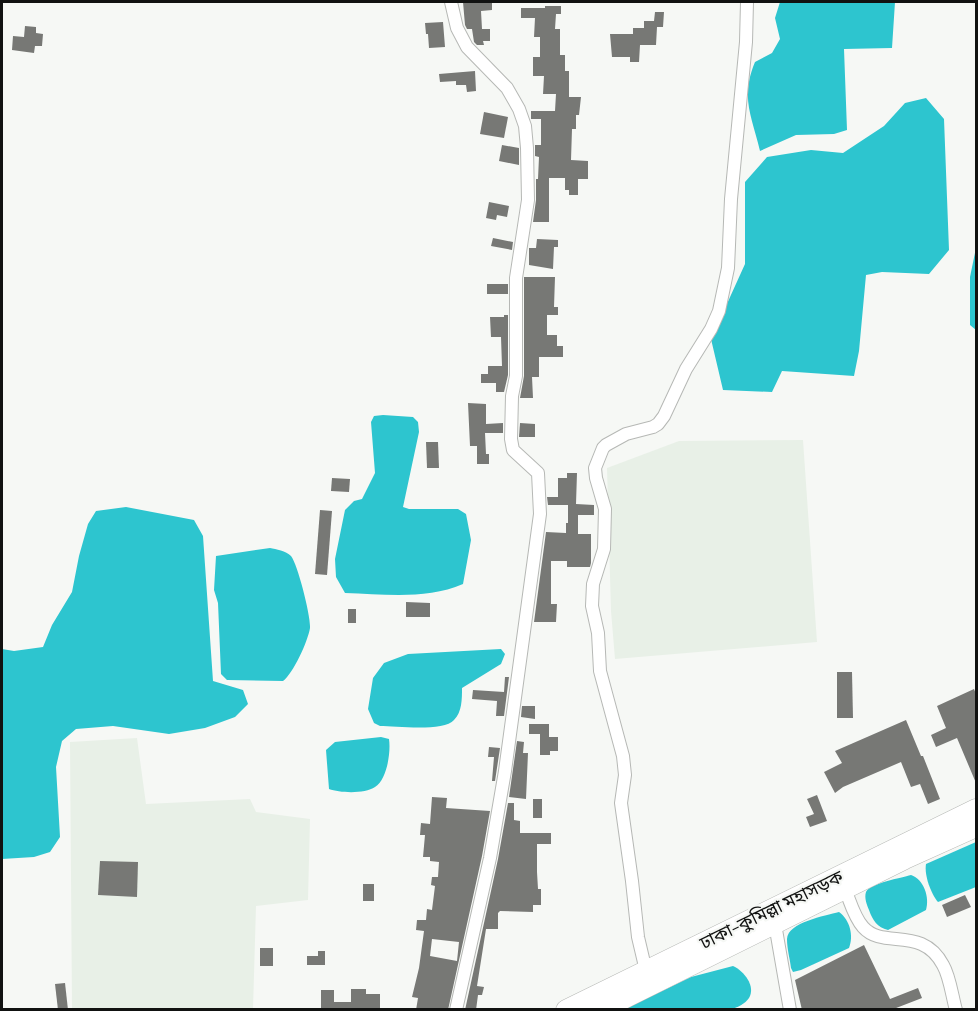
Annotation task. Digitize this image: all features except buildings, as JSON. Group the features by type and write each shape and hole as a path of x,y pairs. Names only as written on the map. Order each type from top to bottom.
{"highway":[{"name":"ঢাকা–কুমিল্লা মহাসড়ক","path":"566,1010 976,809"},
{"name":"ঢাকা–কুমিল্লা মহাসড়ক","path":"601,1010 976,826"}],"street":[{"path":"451,2 461,39 507,88 519,109 525,126 528,200 516,278 516,376 512,396 511,439 513,450 538,473 540,486 540,514 505,771 490,858 456,1010"},
{"path":"646,971 638,937 621,803 625,775 623,756 600,670 598,633 592,606 593,584 604,549 605,509 595,468 606,445 626,434 658,424 719,311 728,268 731,199 746,42 747,2"},
{"path":"845,890 861,926 869,933 883,938 921,943 935,955 943,965 956,1010"},
{"path":"775,924 790,1010"}],"shaded area":[{"path":"803,440 817,642 615,659 611,611 607,468 679,441"},
{"path":"137,738 146,804 250,799 256,812 310,819 308,900 256,906 253,1009 72,1009 70,742"}],"water":[{"path":"780,2 895,2 892,48 844,49 847,130 834,134 796,135 760,151 749,107 748,86 755,62 772,53 780,39 775,18"},
{"path":"926,98 944,119 949,250 929,274 882,272 866,275 859,351 854,376 782,371 772,392 723,390 711,339 745,264 745,182 767,157 811,150 843,153 884,126 905,103"},
{"path":"976,248 976,330 970,325 970,277"},
{"path":"374,416 413,417 418,422 419,432 403,507 458,509 466,514 471,540 463,584 420,594 345,593 336,577 335,559 345,510 354,501 362,499 375,473 371,422"},
{"path":"126,507 194,520 203,536 213,681 243,690 248,704 235,717 205,728 169,734 113,726 76,729 62,741 56,767 60,837 50,852 34,857 2,859 2,649 14,651 43,647 52,625 72,592 88,524 96,511"},
{"path":"270,548 286,553 294,561 310,622 309,634 295,665 283,681 227,680 221,674 218,603 214,590 216,556"},
{"path":"501,649 505,654 501,664 462,688 459,713 449,724 419,728 380,726 374,723 368,709 373,678 384,663 408,654"},
{"path":"381,737 389,739 389,751 383,778 375,787 359,792 329,789 326,750 335,742"},
{"path":"976,842 976,887 938,902 929,884 926,864"},
{"path":"911,875 923,885 927,900 926,910 888,930 881,927 871,914 865,897 866,892 880,883"},
{"path":"839,912 846,919 850,928 849,948 793,972 787,946 789,933 800,924"},
{"path":"733,966 745,975 750,984 751,993 743,1004 732,1009 622,1010 691,977"}]}
